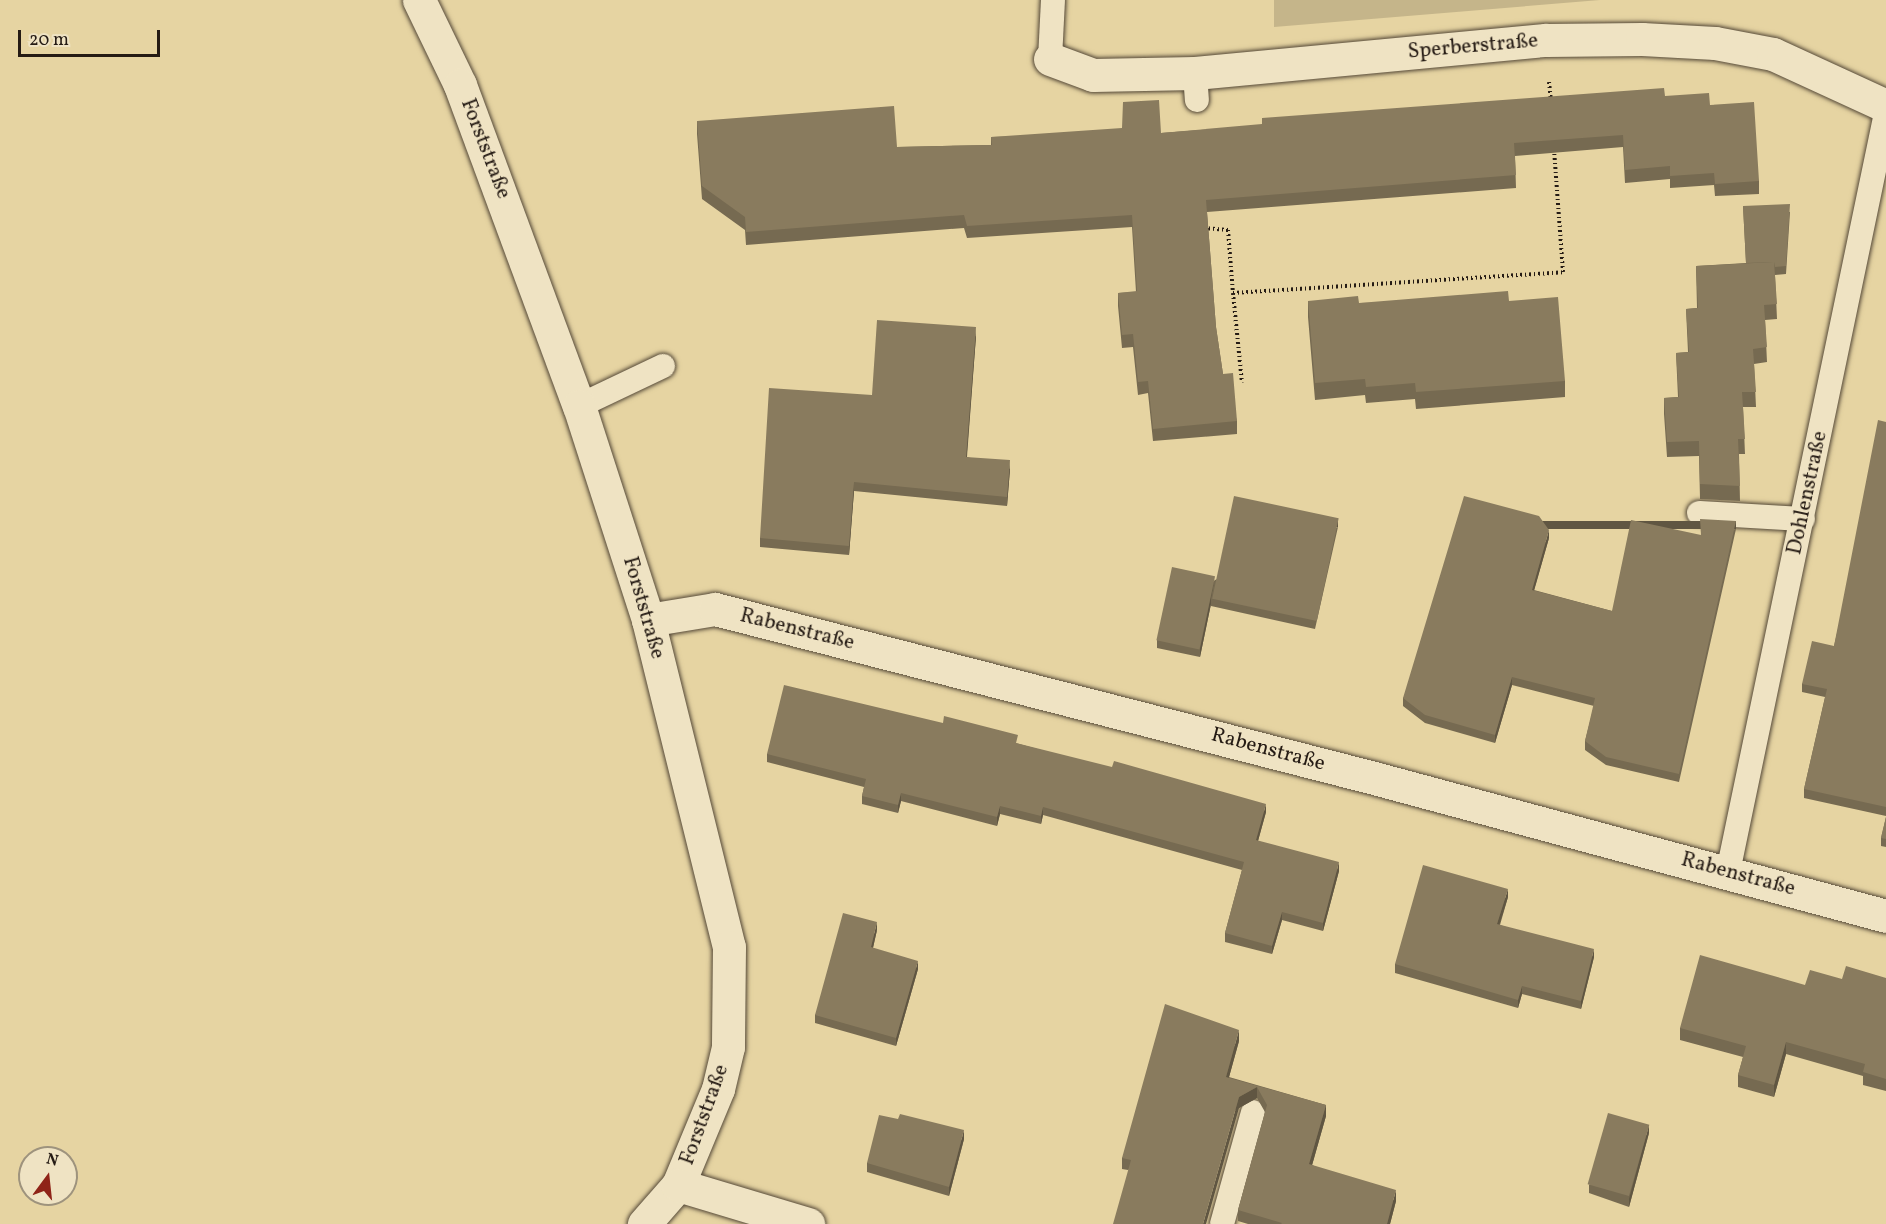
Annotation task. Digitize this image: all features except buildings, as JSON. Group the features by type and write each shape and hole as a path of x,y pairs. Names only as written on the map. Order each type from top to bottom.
{"street":[{"name":"Forststraße","path":"419,0 460,85 579,406 648,620 729,946 728,1047 700,1141 678,1185 644,1224"},
{"name":"Sperberstraße","path":"1050,59 1093,75 1196,87 1546,40 1715,43 1773,54 1886,106"},
{"name":"Rabenstraße","path":"648,620 715,609 1728,872 1886,916"},
{"path":"678,1185 808,1224"}],"lane":[{"path":"1050,59 1053,0"},
{"name":"Dohlenstraße","path":"1728,872 1886,113"},
{"path":"579,406 663,366"},
{"path":"1699,513 1803,519"},
{"path":"1222,1224 1253,1112"}],"path":[{"path":"1546,40 1551,110"},
{"path":"1233,293 1563,272 1554,144"},
{"path":"1204,228 1228,230 1242,383"}],"shaded area":[{"path":"1274,0 1600,0 1274,27"}]}
